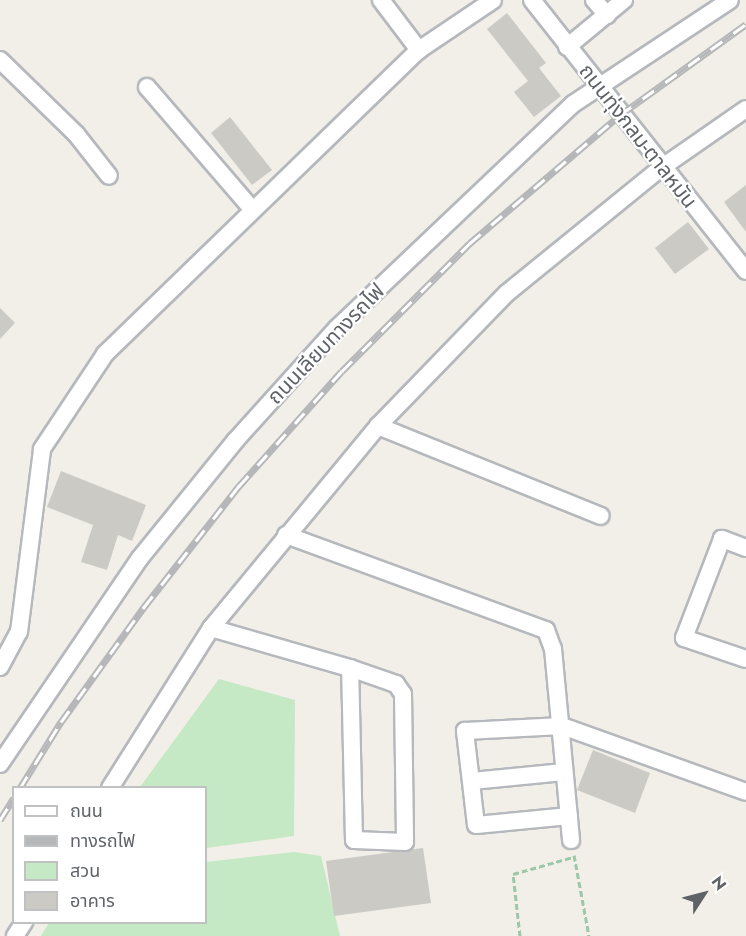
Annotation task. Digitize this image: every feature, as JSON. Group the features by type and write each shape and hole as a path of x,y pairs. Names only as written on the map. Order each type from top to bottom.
{"street":[{"path":"381,0 419,50"},
{"path":"0,667 20,632 42,449 105,354 252,209 419,50 493,0"},
{"name":"ถนนทุ่งกลม-ตาลหมัน","path":"532,0 661,168 746,271"},
{"path":"594,0 607,15"},
{"path":"567,47 624,0"},
{"name":"ถนนเลียบทางรถไฟ","path":"0,764 140,558 235,441 337,328 573,104 730,0"},
{"path":"0,60 82,140 109,176"},
{"path":"147,87 252,209"},
{"path":"111,786 211,628 378,426 507,293 661,168 746,109"},
{"path":"378,426 601,516"},
{"path":"286,535 546,630 553,649 571,840"},
{"path":"746,548 722,539 684,638 746,660"},
{"path":"211,628 350,668 396,684 403,694 405,842 354,840 350,668"},
{"path":"568,816 476,825 465,731 562,726 746,792"},
{"path":"472,781 564,772"}],"path":[{"path":"520,936 513,874 574,857 589,936"}],"green space":[{"path":"219,679 295,700 294,836 207,848 207,786 141,786"},
{"path":"294,852 321,856 340,936 41,936 48,924 207,924 207,862"}],"building":[{"path":"507,13 546,63 539,68 561,96 534,117 514,92 528,81 487,29"},
{"path":"230,117 272,170 252,185 211,133"},
{"path":"746,185 746,232 724,202"},
{"path":"688,222 709,249 675,274 655,248"},
{"path":"0,308 15,323 0,339"},
{"path":"61,471 146,505 132,541 118,535 107,570 81,562 93,525 47,507"},
{"path":"593,750 650,773 635,813 577,790"},
{"path":"423,848 431,903 334,916 326,861"}],"railway":[{"path":"21,786 61,722 144,607 239,486 342,371 470,243 620,115 746,24"},
{"path":"0,820 12,801"}]}
